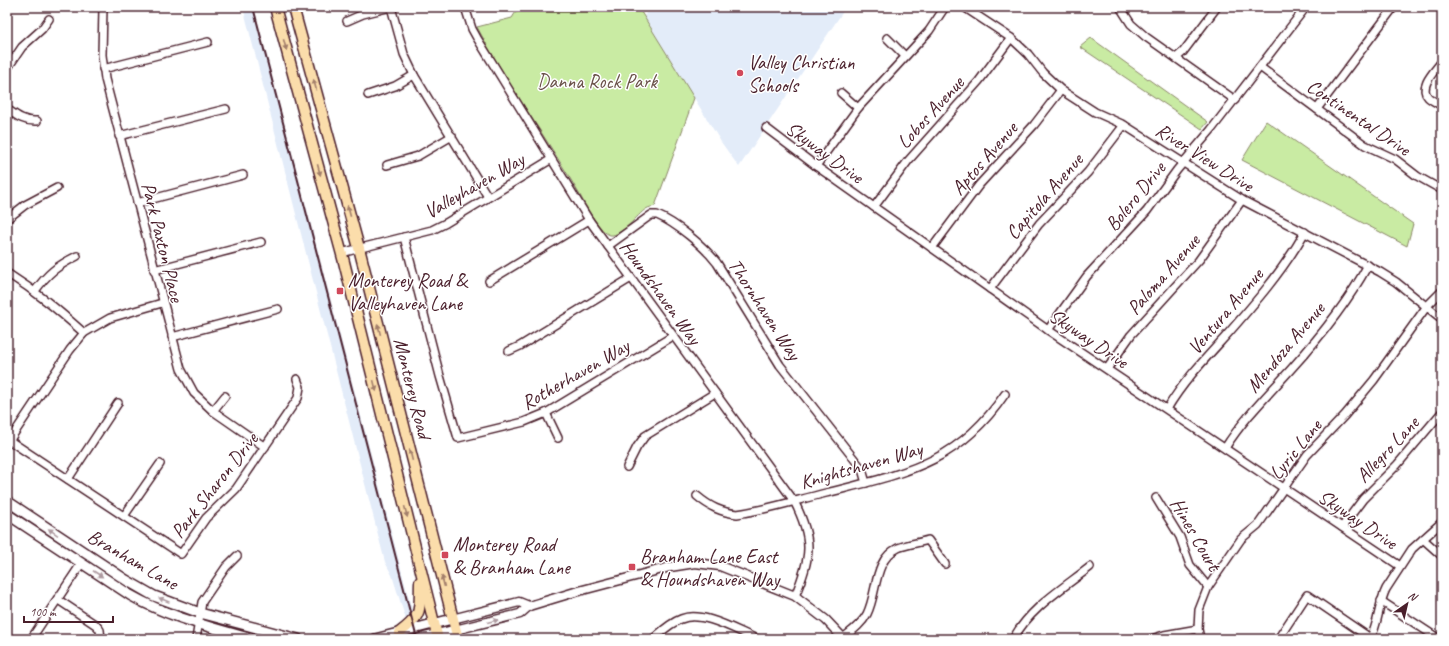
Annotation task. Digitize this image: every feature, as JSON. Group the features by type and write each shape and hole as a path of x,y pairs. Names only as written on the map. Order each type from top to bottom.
{"main road":[{"name":"Monterey Road","path":"275,7 341,253 438,637"},
{"name":"Monterey Road","path":"293,7 359,248 457,635"},
{"name":"Branham Lane","path":"7,501 126,580 154,596 200,613 298,639"},
{"name":"Branham Lane","path":"7,514 81,564 150,607 198,624 252,639"},
{"path":"400,633 413,623 419,612 421,570"},
{"path":"375,639 452,619"},
{"path":"418,639 457,635"}],"street":[{"name":"Park Paxton Place","path":"103,7 103,69 162,303 181,369 194,393 213,411 265,447"},
{"path":"347,21 363,14 391,7 404,54 414,75 488,197"},
{"name":"Houndshaven Way","path":"465,7 472,29 477,38 550,160 589,220 794,501 803,517 808,537 809,552 807,565 794,596"},
{"path":"816,166 858,108 929,31 945,7"},
{"name":"River View Drive","path":"964,7 1011,38 1061,90 1095,112 1124,125 1242,200 1368,265 1396,282 1442,318"},
{"path":"1120,7 1136,28 1235,100"},
{"path":"1176,58 1183,52 1216,7"},
{"name":"Bolero Drive","path":"1048,330 1087,276 1135,226 1183,163 1235,100 1306,7"},
{"path":"1317,109 1394,7"},
{"path":"7,70 22,47 42,29 48,19"},
{"path":"887,38 905,56"},
{"name":"Lobos Avenue","path":"874,207 908,161 979,81 1011,38"},
{"path":"103,69 208,42"},
{"path":"1442,61 1426,84 1425,91 1428,97 1442,106"},
{"name":"Continental Drive","path":"1260,67 1365,145 1395,159 1417,176 1442,190"},
{"path":"368,95 395,86 414,75"},
{"name":"Aptos Avenue","path":"932,248 979,185 1034,125 1061,90"},
{"path":"840,93 858,108"},
{"path":"7,109 21,119 37,121"},
{"path":"119,136 226,109"},
{"name":"Capitola Avenue","path":"990,289 1039,224 1088,172 1124,125"},
{"name":"Skyway Drive","path":"766,128 816,166 1048,330 1400,566"},
{"path":"387,165 418,156 452,136"},
{"name":"Valleyhaven Way","path":"341,253 432,230 550,160"},
{"path":"137,203 243,175"},
{"path":"7,219 25,206 57,188"},
{"name":"Paloma Avenue","path":"1107,369 1131,335 1199,260 1242,200"},
{"name":"Thornhaven Way","path":"608,246 651,215 657,215 688,235 706,251 716,263 780,365 862,469 866,483"},
{"path":"489,281 589,220"},
{"name":"Ventura Avenue","path":"1167,409 1188,378 1254,304 1305,232"},
{"name":"Rotherhaven Way","path":"404,236 441,382 458,438 524,422 546,413 673,336"},
{"path":"154,270 261,242"},
{"path":"35,291 47,275 59,265 77,256"},
{"name":"Mendoza Avenue","path":"1225,448 1253,410 1315,342 1336,314 1368,265"},
{"path":"7,273 35,291 62,312 84,334"},
{"path":"509,351 520,346 631,278"},
{"name":"Lyric Lane","path":"1200,639 1198,629 1199,610 1208,587 1241,539 1258,524 1307,455 1374,380 1426,306 1442,291"},
{"path":"8,441 70,350 84,334 110,318 162,303"},
{"path":"172,337 278,309"},
{"name":"Park Sharon Drive","path":"8,441 181,554 206,518 236,489 298,398 300,387 297,380"},
{"path":"627,467 637,447 646,436 715,393"},
{"name":"Knightshaven Way","path":"697,496 708,505 722,512 737,514 866,483 908,471 938,458 961,444 980,426 1005,394"},
{"path":"213,411 225,396"},
{"path":"68,479 118,403"},
{"name":"Allegro Lane","path":"1342,528 1363,499 1397,465 1442,412"},
{"path":"546,413 558,438"},
{"path":"124,516 160,464"},
{"name":"Hines Court","path":"1156,498 1180,537 1190,565 1208,587"},
{"path":"1278,639 1307,595 1370,638 1378,620 1386,589 1400,566 1412,549 1442,522"},
{"path":"1423,539 1442,556"},
{"path":"457,635 520,614 529,606 670,567 695,563 720,566 794,596 826,620 844,638 866,615 871,604 878,574 882,564 889,554 898,548 928,540 945,564"},
{"path":"196,639 202,602 226,567 237,556"},
{"path":"31,639 81,564"},
{"path":"1013,639 1020,626 1047,599 1090,567"},
{"path":"57,599 96,625 100,630 101,639"},
{"path":"1382,601 1439,639"},
{"path":"452,619 519,602 529,606"},
{"path":"653,639 670,625 681,619 694,616 708,619 757,639"},
{"path":"1151,639 1164,635 1198,629"}],"shaded area":[{"path":"243,7 254,7 412,611 413,618 406,620 392,575 385,562"},
{"name":"Valley Christian Schools","path":"650,7 846,7 739,167 721,142 644,16"}],"green space":[{"name":"Danna Rock Park","path":"519,7 638,7 694,98 655,206 646,209 624,229 614,235 606,233 602,229 586,206 477,27 512,18"},
{"path":"1091,38 1208,122 1202,129 1080,47"},
{"path":"1266,121 1413,224 1407,246 1242,160"}],"railway":[{"path":"253,7 417,639"}],"place":[{"name":"Valley Christian Schools","path":"740,73"},
{"name":"Monterey Road & Valleyhaven Lane","path":"340,291"},
{"name":"Monterey Road & Branham Lane","path":"445,555"},
{"name":"Branham Lane East & Houndshaven Way","path":"632,567"}]}
